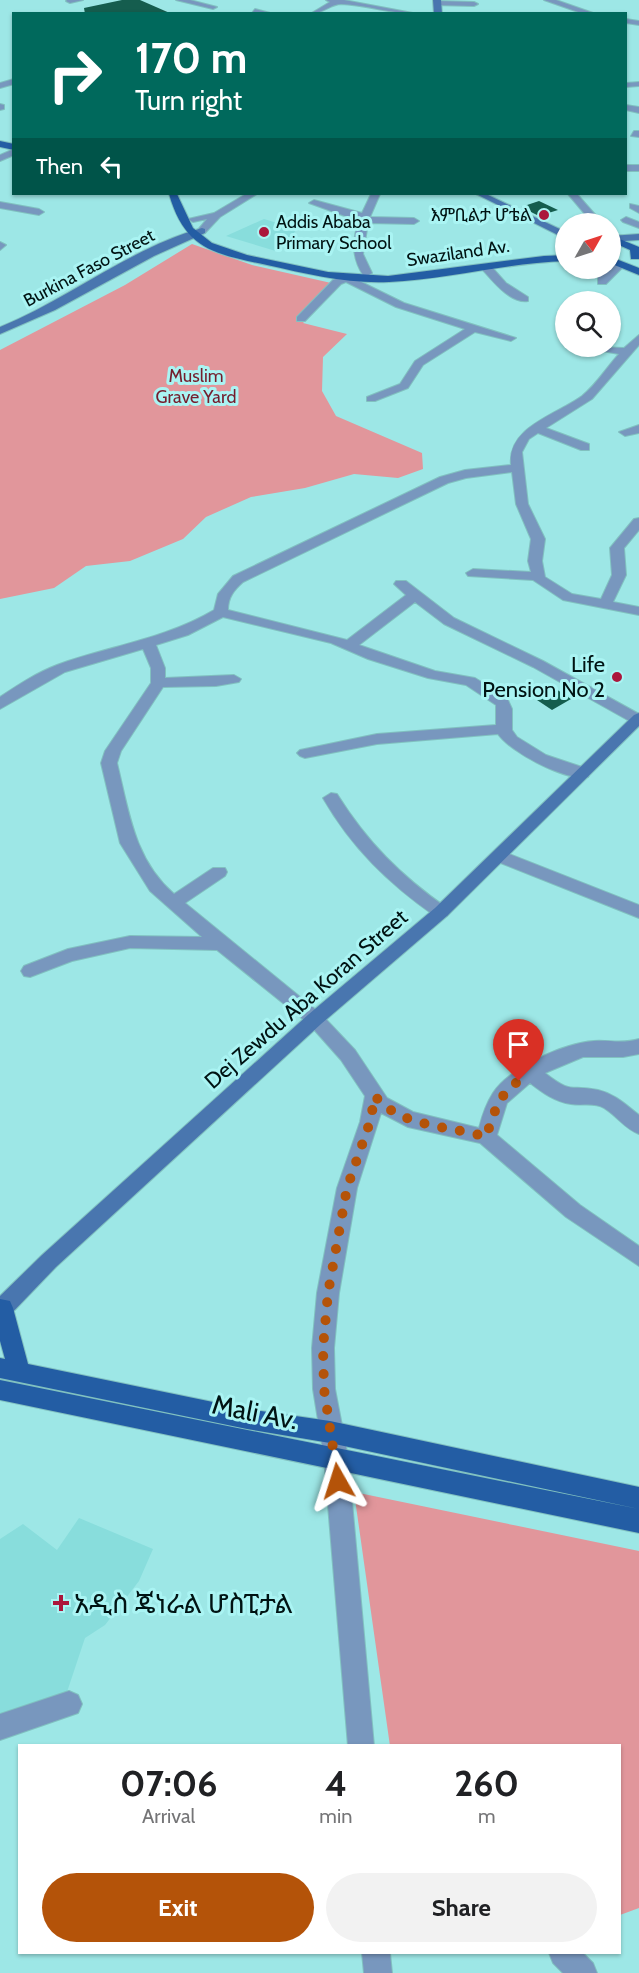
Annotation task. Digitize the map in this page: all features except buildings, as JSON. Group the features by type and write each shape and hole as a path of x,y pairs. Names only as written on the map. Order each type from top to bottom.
{"main road":[{"path":"173,195 181,219 198,232"},
{"name":"Swaziland Av.","path":"185,195 198,232 212,246 242,256 347,278 405,278 527,260 555,259"},
{"path":"482,195 555,231"},
{"name":"Swaziland Av.","path":"198,232 250,251 330,270 367,273 402,272 555,251"},
{"name":"Burkina Faso Street","path":"2,329 52,309 143,256 198,232"},
{"path":"621,242 637,249"},
{"path":"621,260 637,249"},
{"path":"621,265 639,272"},
{"name":"Dej Zewdu Aba Koran Street","path":"1,1309 49,1261 315,1019 441,912 638,719"},
{"path":"1,1309 10,1369"},
{"name":"Mali Av.","path":"10,1369 248,1419 330,1432 639,1498"},
{"name":"Mali Av.","path":"0,1390 336,1457 639,1521"}],"street":[{"path":"180,0 213,7"},
{"path":"318,12 336,0 404,12"},
{"path":"548,0 582,6 590,12"},
{"path":"437,1 474,4"},
{"path":"323,10 342,12"},
{"path":"255,11 260,12"},
{"path":"198,232 217,215 250,195"},
{"path":"367,273 362,264 358,238 375,195"},
{"path":"573,195 589,213"},
{"path":"314,203 364,218 414,221"},
{"path":"0,205 39,212"},
{"path":"193,219 217,215"},
{"path":"627,220 639,225"},
{"path":"485,266 502,285 524,298"},
{"path":"301,319 337,282 347,278 381,297 511,338"},
{"path":"371,399 404,386 418,363 474,328"},
{"path":"639,338 588,397 537,429 520,442 516,452 524,510 538,539 536,561 538,576 544,583 568,597 639,611"},
{"path":"621,351 627,352"},
{"path":"537,429 585,447"},
{"path":"625,432 639,429"},
{"path":"221,612 221,601 225,592 238,579 397,500 455,476 518,468"},
{"path":"606,603 619,575 617,548 639,522"},
{"path":"473,573 538,576"},
{"path":"401,584 449,621 538,664 638,719"},
{"path":"349,645 415,595"},
{"path":"0,704 34,681 60,669 148,643 209,620 221,612 322,635 415,670 477,684 502,701 504,729 511,739 532,754 582,772"},
{"path":"148,643 158,668 158,683 113,752 109,763 128,843 146,873 173,903 315,1019 348,1055 378,1100 408,1119 486,1137 573,1211 639,1257"},
{"path":"158,683 216,682 234,679"},
{"path":"305,753 377,739 504,729"},
{"path":"331,798 355,838 370,855 441,912"},
{"path":"499,856 639,912"},
{"path":"173,903 219,872"},
{"path":"30,971 68,956 130,942 221,944"},
{"path":"486,1137 499,1099 507,1088 552,1060 580,1049 629,1051 639,1046"},
{"path":"532,1074 557,1094 571,1097 596,1097 611,1103 639,1126"},
{"path":"361,1744 336,1457 324,1389 323,1348 328,1293 347,1188 378,1100"},
{"path":"0,1727 69,1704"},
{"path":"376,1954 378,1973"},
{"path":"564,1954 583,1973"}],"shaded area":[{"name":"Addis Ababa Primary School","path":"264,219 297,229 279,252 226,236"},
{"name":"አዲስ ጄነራል ሆስፒታል","path":"79,1518 153,1549 139,1581 105,1625 85,1638 66,1695 0,1724 0,1539 23,1524 57,1550"}],"green space":[{"name":"Muslim Grave Yard","path":"192,244 252,265 340,285 303,323 347,334 323,357 322,391 336,416 422,453 423,469 398,478 354,474 305,488 251,497 206,517 183,539 130,561 86,566 54,588 0,599 0,350 125,285"},
{"path":"354,1492 639,1551 639,1908 621,1915 621,1744 390,1744"}],"place":[{"name":"እምቢልታ ሆቴል","path":"544,215"},
{"name":"Addis Ababa Primary School","path":"264,232"},
{"name":"Life Pension No 2","path":"617,677"},
{"name":"አዲስ ጄነራል ሆስፒታል","path":"61,1603"}],"route":[{"path":"338,1481 324,1389 323,1348 328,1293 344,1215 347,1188 370,1122 375,1096 380,1103 408,1119 486,1137 499,1099 507,1088 519,1081"}]}
